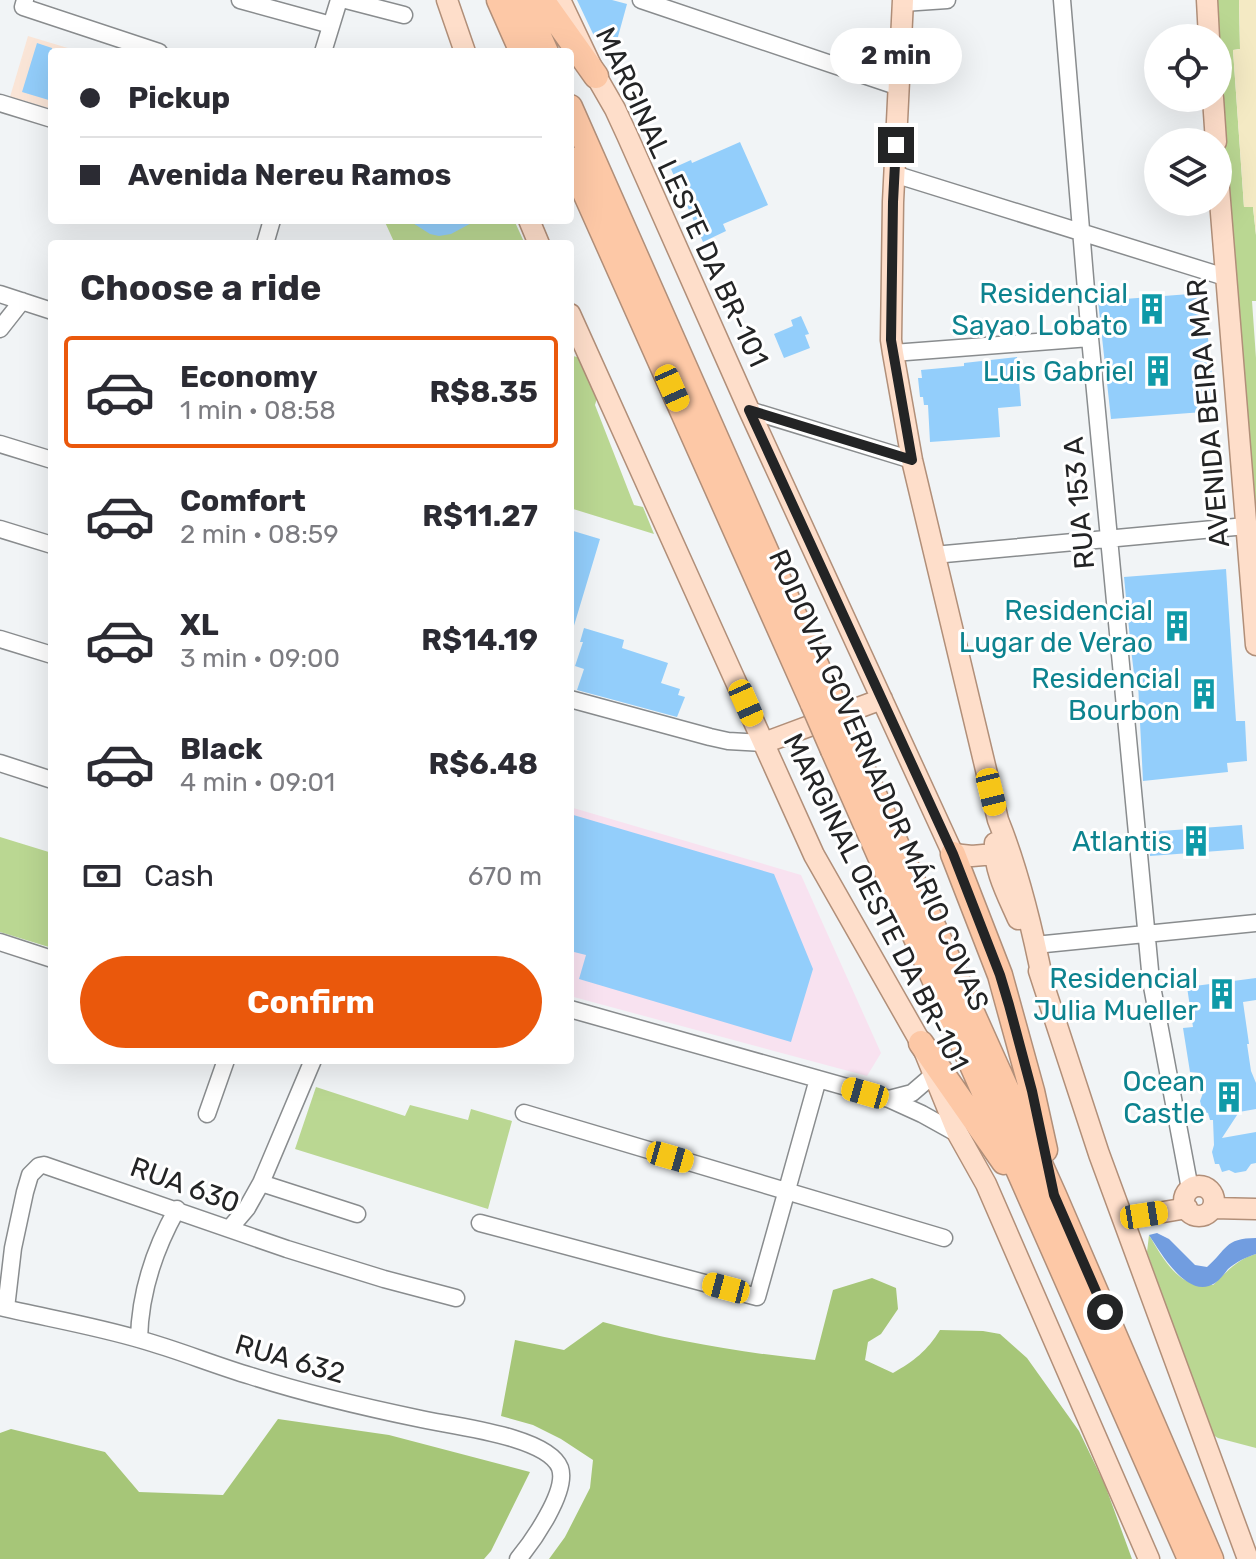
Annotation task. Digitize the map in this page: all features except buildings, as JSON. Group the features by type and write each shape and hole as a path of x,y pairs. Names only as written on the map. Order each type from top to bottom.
{"highway":[{"path":"499,0 520,48"},
{"path":"523,0 544,48"},
{"path":"542,0 596,76"},
{"name":"RODOVIA GOVERNADOR MÁRIO COVAS","path":"574,116 842,747 1046,1203 1211,1559"},
{"name":"RODOVIA GOVERNADOR MÁRIO COVAS","path":"574,168 822,700"},
{"path":"953,854 1000,975 1032,1091 1046,1203"},
{"path":"921,1043 1046,1203"},
{"name":"RODOVIA GOVERNADOR MÁRIO COVAS","path":"1046,1203 1190,1559"}],"main road":[{"path":"447,0 464,48"},
{"name":"MARGINAL LESTE DA BR-101","path":"560,0 621,122 953,854"},
{"path":"1207,0 1208,24"},
{"path":"903,2 894,174 893,353 912,460 934,555 998,820 1010,849 1043,982"},
{"name":"AVENIDA BEIRA MAR","path":"1221,216 1256,645"},
{"name":"MARGINAL OESTE DA BR-101","path":"574,323 814,855 921,1043 958,1134 986,1184 1149,1559"},
{"path":"764,743 882,699"},
{"path":"998,820 995,854 1005,888 1043,982 1081,1101 1248,1559"},
{"path":"953,854 995,854 1018,878"},
{"path":"1123,1219 1188,1199 1191,1213 1203,1216 1213,1208 1256,1209"}],"street":[{"path":"240,0 331,25"},
{"path":"324,48 339,0"},
{"path":"346,0 404,15"},
{"path":"641,0 899,87"},
{"path":"903,2 947,0"},
{"name":"RUA 153 A","path":"1062,0 1108,539 1154,1002 1188,1199"},
{"path":"24,4 148,48"},
{"path":"0,103 48,118"},
{"path":"894,174 1225,277"},
{"path":"0,294 48,310"},
{"path":"0,329 22,301"},
{"path":"893,353 1090,338"},
{"path":"749,410 912,460"},
{"path":"0,444 48,459"},
{"path":"934,555 1246,526"},
{"path":"0,529 48,544"},
{"path":"0,639 48,654"},
{"path":"574,700 710,737 764,743"},
{"path":"0,763 48,779"},
{"path":"1035,945 1256,923"},
{"path":"0,942 48,958"},
{"path":"574,1010 889,1099 958,1134"},
{"path":"207,1114 225,1064"},
{"path":"230,1228 247,1208 261,1183 311,1064"},
{"path":"889,1099 912,1093 933,1075"},
{"path":"480,1223 757,1297 818,1079"},
{"path":"524,1113 944,1238"},
{"name":"RUA 630","path":"3,1308 30,1175 39,1166 50,1165 337,1264 456,1298"},
{"path":"261,1183 357,1214"},
{"path":"139,1339 145,1283 177,1209"},
{"name":"RUA 632","path":"3,1308 139,1339 322,1397 518,1440 541,1448 554,1458 560,1468 560,1486 541,1527 518,1559"}],"shaded area":[{"path":"28,36 68,48 48,48 48,108 10,97"},
{"path":"574,808 801,875 881,1053 867,1076 574,997"}],"green space":[{"path":"1215,0 1239,0 1240,49 1233,50 1244,207 1253,207 1256,235 1256,301 1252,301 1256,358 1256,547 1229,216 1232,216 1232,128 1222,128 1221,112 1232,112 1232,24 1216,24"},
{"path":"386,224 516,224 523,240 393,240"},
{"path":"574,356 580,358 597,398 595,405 634,505 643,507 654,534 574,509"},
{"path":"0,837 48,852 48,947 0,932"},
{"path":"316,1087 405,1116 410,1105 468,1120 471,1109 512,1121 488,1209 295,1149"},
{"path":"1149,1235 1175,1273 1196,1284 1213,1285 1238,1263 1256,1254 1256,1448 1213,1435 1147,1252"},
{"path":"872,1278 896,1288 898,1309 881,1334 868,1342 865,1360 893,1373 920,1355 940,1330 1000,1334 1027,1358 1079,1431 1105,1485 1132,1559 549,1559 565,1537 590,1488 593,1460 533,1425 501,1416 515,1340 564,1350 603,1322 708,1346 815,1360 833,1290"},
{"path":"278,1419 389,1435 530,1472 491,1551 484,1559 0,1559 0,1433 11,1429 105,1452 139,1492 223,1495"}],"sand":[{"path":"1239,0 1256,0 1256,235 1253,207 1244,207 1233,50 1240,49"}],"water":[{"path":"1157,1233 1169,1239 1195,1265 1207,1267 1227,1246 1238,1240 1256,1238 1256,1254 1234,1264 1215,1283 1205,1287 1195,1286 1176,1272 1161,1253 1149,1235"}],"place":[{"name":"Residencial Sayao Lobato","path":"1152,309"},
{"name":"Luis Gabriel","path":"1158,371"},
{"name":"Residencial Lugar de Verao","path":"1177,626"},
{"name":"Residencial Bourbon","path":"1204,694"},
{"name":"Atlantis","path":"1196,841"},
{"name":"Residencial Julia Mueller","path":"1222,994"},
{"name":"Ocean Castle","path":"1229,1097"}],"route":[{"path":"896,145 891,340 912,460 749,410 953,854 1009,1005 1032,1091 1054,1195 1105,1312"}]}
